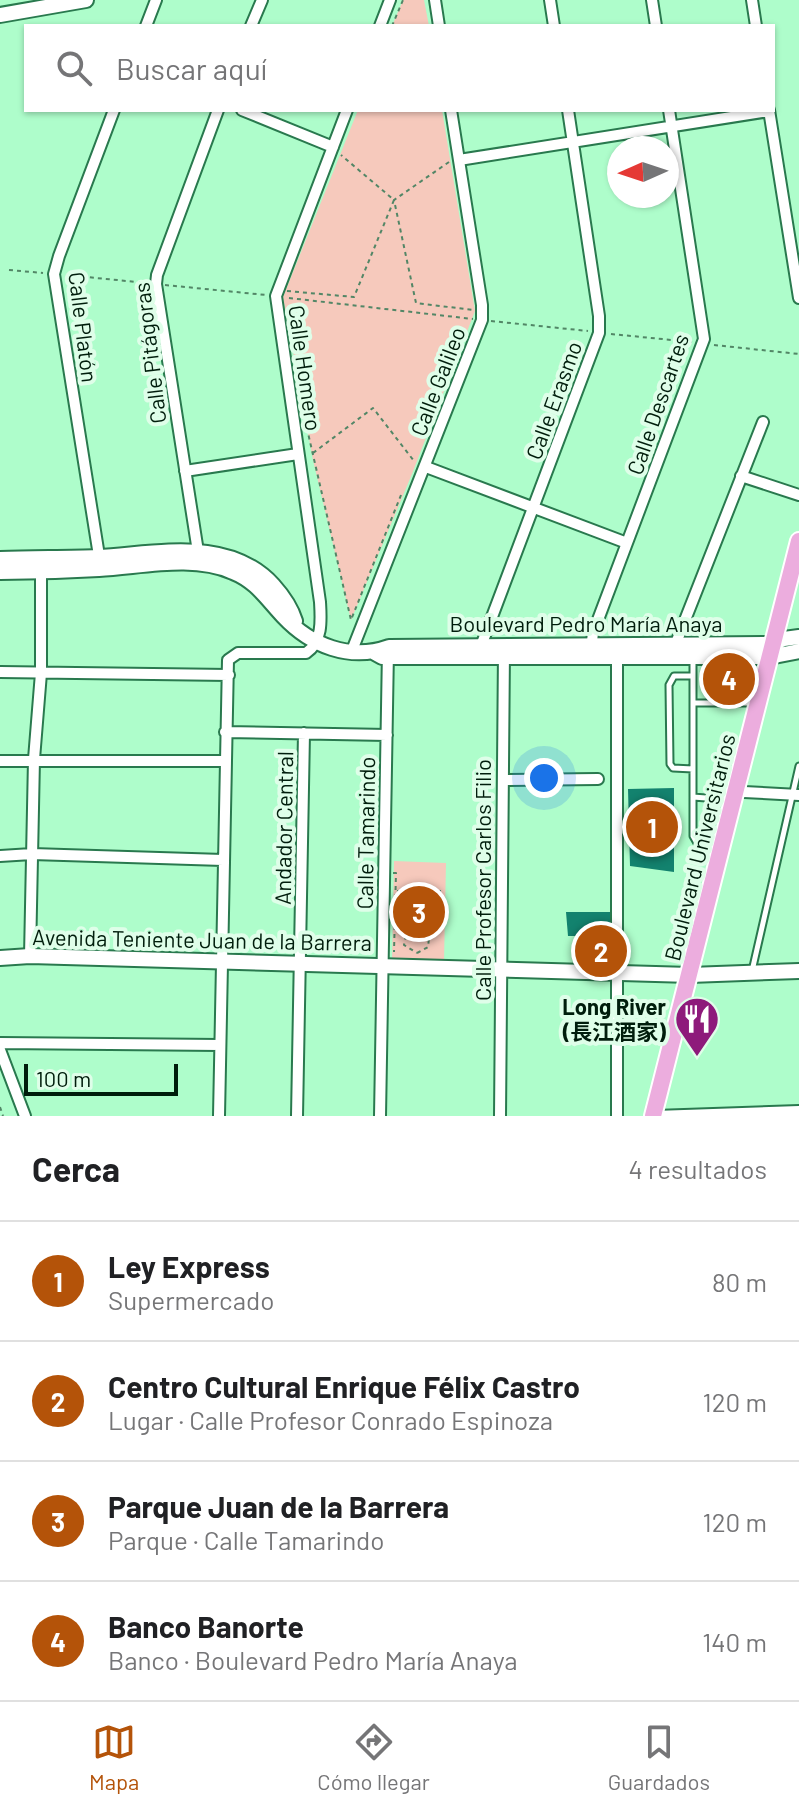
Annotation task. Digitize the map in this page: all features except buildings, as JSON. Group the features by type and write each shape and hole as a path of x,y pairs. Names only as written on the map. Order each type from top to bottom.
{"main road":[{"name":"Boulevard Universitarios","path":"657,1116 738,796 758,704 781,646 799,541"},
{"name":"Boulevard Universitarios","path":"694,974 721,849 799,577"}],"street":[{"path":"0,15 86,0"},
{"path":"147,24 156,0"},
{"path":"252,24 262,0"},
{"path":"381,24 390,0"},
{"path":"435,0 439,24"},
{"path":"550,0 554,24"},
{"path":"652,0 656,24"},
{"path":"752,0 756,24"},
{"name":"Calle Platón","path":"100,563 54,274 113,112"},
{"name":"Calle Pitágoras","path":"199,558 156,284 217,112"},
{"path":"247,112 336,151"},
{"name":"Calle Homero","path":"316,642 321,617 320,602 276,296 336,151 346,112"},
{"name":"Calle Galileo","path":"351,653 482,320 482,305 455,160 451,112"},
{"name":"Calle Erasmo","path":"481,646 599,333 568,112"},
{"name":"Calle Descartes","path":"591,650 593,633 703,343 704,330 669,112"},
{"path":"455,160 757,112"},
{"path":"769,112 799,298"},
{"path":"676,643 763,422"},
{"path":"185,471 298,454"},
{"path":"426,467 627,543"},
{"path":"741,476 799,495"},
{"path":"0,572 40,565 231,558 258,571 281,595 295,617 296,625 316,642 306,653 234,654 228,660 219,1116"},
{"path":"0,559 40,565"},
{"path":"30,956 34,759 41,673 40,565"},
{"name":"Boulevard Pedro María Anaya","path":"316,642 351,653 591,650 676,643 694,649"},
{"name":"Boulevard Pedro María Anaya","path":"388,652 481,646 504,651"},
{"name":"Boulevard Pedro María Anaya","path":"591,650 617,656 781,646 799,651"},
{"name":"Calle Profesor Carlos Filio","path":"500,1116 504,651"},
{"name":"Calle Tamarindo","path":"380,1116 388,963 384,872 388,652"},
{"path":"617,656 617,1116"},
{"path":"0,672 229,675"},
{"path":"225,732 387,735"},
{"name":"Andador Central","path":"297,1116 304,733"},
{"path":"0,761 224,761"},
{"path":"504,780 598,779"},
{"path":"738,796 796,795"},
{"path":"0,856 32,854 223,860"},
{"name":"Avenida Teniente Juan de la Barrera","path":"0,958 30,956 301,963 388,963 416,959 502,968 694,974 799,971"},
{"path":"0,1043 220,1045"},
{"path":"0,1050 25,1116"},
{"path":"657,1116 799,1111"}],"lane":[{"path":"694,649 693,839 697,843 721,849"},
{"path":"693,676 674,676 669,682 670,764 673,768 693,769"},
{"path":"693,703 758,704"},
{"path":"751,972 796,795 799,766"},
{"path":"693,797 738,796"}],"path":[{"path":"393,24 403,0"},
{"path":"336,151 394,200 416,303 475,311 469,324"},
{"path":"455,160 394,200 354,297 285,291 283,297 799,354"},
{"path":"9,270 276,296"},
{"path":"303,407 311,454 351,620 403,491"},
{"path":"311,454 373,408 414,462"},
{"path":"384,872 396,873 395,938 388,963"},
{"path":"395,891 441,891 440,921 395,920"},
{"path":"419,931 429,938 428,947 416,959 404,945 406,935 419,931"},
{"path":"395,938 405,940"},
{"path":"0,1107 3,1116"}],"shaded area":[{"path":"403,0 424,0 429,24 393,24"},
{"path":"357,112 442,112 475,311 351,620 313,460 283,297"},
{"path":"394,861 446,863 444,962 392,963"}],"place":[{"name":"Banco Banorte","path":"729,679"},
{"name":"Ley Express","path":"652,827"},
{"name":"Parque Juan de la Barrera","path":"419,912"},
{"name":"Centro Cultural Enrique Félix Castro","path":"601,951"},
{"name":"Long River (長江酒家)","path":"697,1058"}]}
